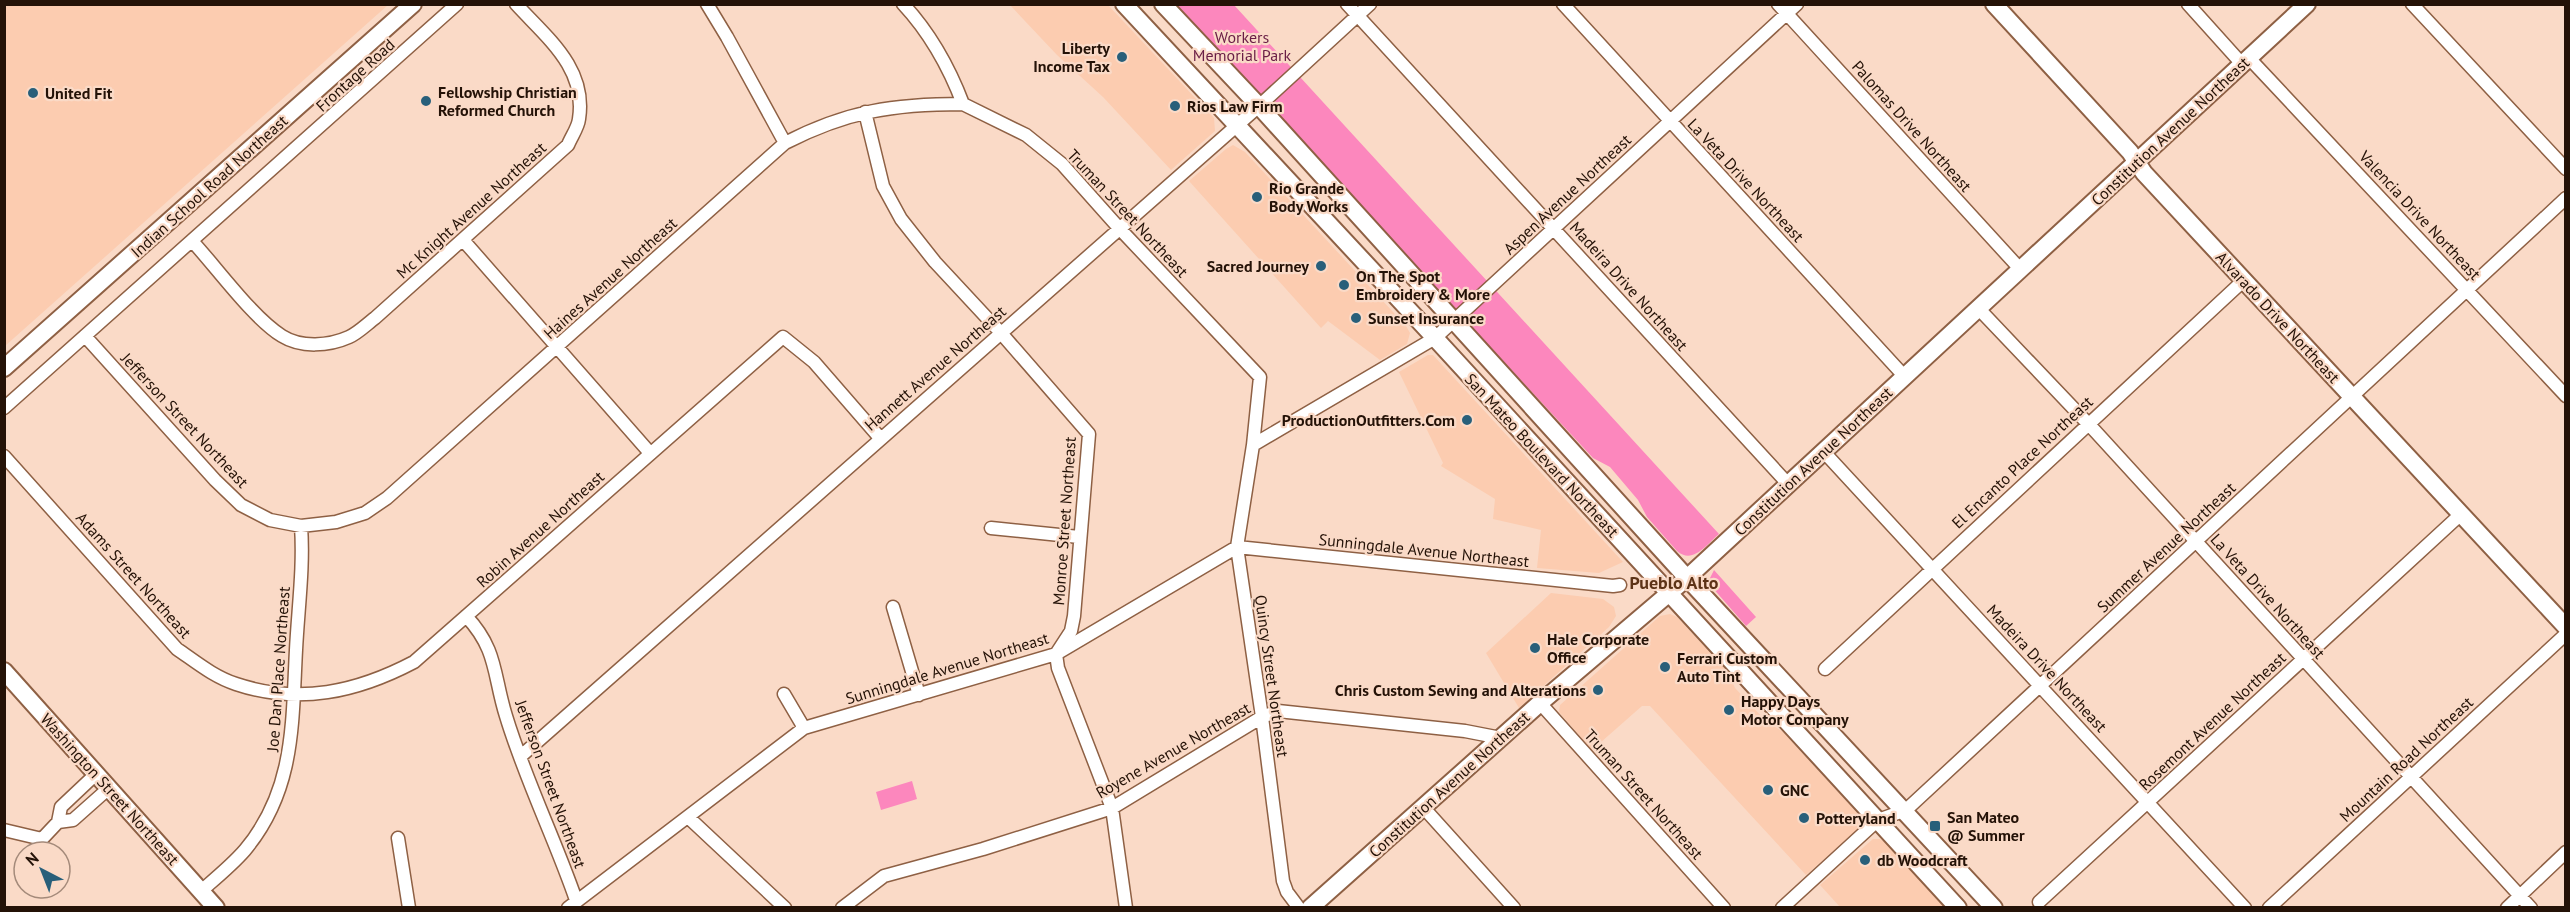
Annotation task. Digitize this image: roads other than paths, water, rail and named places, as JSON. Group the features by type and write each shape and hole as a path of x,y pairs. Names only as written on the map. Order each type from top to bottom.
{"street":[{"name":"Indian School Road Northeast","path":"4,368 413,4"},
{"name":"Frontage Road","path":"4,408 193,242 457,4"},
{"name":"Mc Knight Avenue Northeast","path":"193,242 263,320 283,337 306,344 327,344 350,337 375,318 568,145 579,121 580,95 576,75 563,56 516,4"},
{"path":"707,4 784,143"},
{"path":"903,4 917,19 950,70 963,104"},
{"name":"San Mateo Boulevard Northeast","path":"1124,4 1435,338 1958,908"},
{"name":"San Mateo Boulevard Northeast","path":"1163,4 1259,106 1687,578 1906,810 1994,908"},
{"name":"Madeira Drive Northeast","path":"1347,4 1789,484"},
{"name":"Hannett Avenue Northeast","path":"521,756 1259,106 1370,4"},
{"name":"La Veta Drive Northeast","path":"1563,4 1905,377"},
{"name":"Palomas Drive Northeast","path":"1778,4 2021,270"},
{"name":"Aspen Avenue Northeast","path":"1253,444 1435,338 1797,4"},
{"name":"Alvarado Drive Northeast","path":"1994,4 2138,161 2144,173 2565,627"},
{"name":"Valencia Drive Northeast","path":"2188,4 2467,289 2565,396"},
{"name":"Constitution Avenue Northeast","path":"1310,908 1540,703 1670,594 2307,4"},
{"path":"2412,4 2565,169"},
{"name":"Haines Avenue Northeast","path":"301,526 336,522 365,513 387,498 784,143 837,119 865,112 910,104 963,104"},
{"name":"Truman Street Northeast","path":"963,104 1026,135 1062,164 1119,228 1260,377 1253,444"},
{"name":"Monroe Street Northeast","path":"865,112 883,186 901,219 935,262 1001,333 1089,434 1074,616 1071,631 1056,654"},
{"name":"Summer Avenue Northeast","path":"1782,908 1878,820 1906,810 2565,198"},
{"path":"463,240 650,453"},
{"name":"El Encanto Place Northeast","path":"1825,669 2243,281"},
{"name":"La Veta Drive Northeast","path":"1979,309 2088,423 2303,660 2412,775 2531,908"},
{"name":"Jefferson Street Northeast","path":"85,336 215,480 241,505 270,520 301,526"},
{"name":"Robin Avenue Northeast","path":"293,694 340,692 391,674 414,662 783,337 814,363 880,438"},
{"name":"Quincy Street Northeast","path":"1253,444 1237,547 1283,881 1287,892 1299,908"},
{"name":"Madeira Drive Northeast","path":"1824,452 2245,908"},
{"name":"Adams Street Northeast","path":"4,456 177,649 207,670 236,684 293,694"},
{"name":"Rosemont Avenue Northeast","path":"2039,902 2460,515"},
{"name":"Joe Dan Place Northeast","path":"201,891 243,852 271,811 287,766 294,721 293,694 301,526"},
{"path":"991,528 1079,537"},
{"name":"Sunningdale Avenue Northeast","path":"572,904 689,818 804,728 1056,654 1237,547 1620,585"},
{"path":"893,608 919,695"},
{"name":"Jefferson Street Northeast","path":"466,616 478,628 490,649 506,716 572,904"},
{"name":"Mountain Road Northeast","path":"2269,908 2565,634"},
{"path":"1056,654 1058,668 1112,808 1126,908"},
{"name":"Washington Street Northeast","path":"4,671 216,908"},
{"path":"784,694 804,728"},
{"name":"Truman Street Northeast","path":"1540,703 1724,908"},
{"name":"Royene Avenue Northeast","path":"842,908 885,876 983,849 1112,808 1262,717 1285,711 1459,730 1501,738"},
{"path":"4,830 42,839 58,822 61,807 96,774"},
{"path":"58,822 73,820 109,788"},
{"path":"66,802 78,816"},
{"path":"1423,807 1514,908"},
{"path":"689,818 785,908"},
{"path":"398,838 409,908"},
{"path":"2507,908 2565,852"}],"place":[{"name":"Liberty Income Tax","path":"1122,57"},
{"name":"United Fit","path":"33,93"},
{"name":"Fellowship Christian Reformed Church","path":"426,101"},
{"name":"Rios Law Firm","path":"1175,106"},
{"name":"Rio Grande Body Works","path":"1257,197"},
{"name":"Sacred Journey","path":"1321,266"},
{"name":"On The Spot Embroidery & More","path":"1344,285"},
{"name":"Sunset Insurance","path":"1356,318"},
{"name":"ProductionOutfitters.Com","path":"1467,420"},
{"name":"Hale Corporate Office","path":"1535,648"},
{"name":"Ferrari Custom Auto Tint","path":"1665,667"},
{"name":"Chris Custom Sewing and Alterations","path":"1598,690"},
{"name":"Happy Days Motor Company","path":"1729,710"},
{"name":"GNC","path":"1768,790"},
{"name":"Potteryland","path":"1804,818"},
{"name":"San Mateo @ Summer","path":"1935,826"},
{"name":"db Woodcraft","path":"1865,860"}],"district":[{"name":"Pueblo Alto","path":"1674,582"}],"park label":[{"name":"Workers Memorial Park","path":"1242,46"}]}
